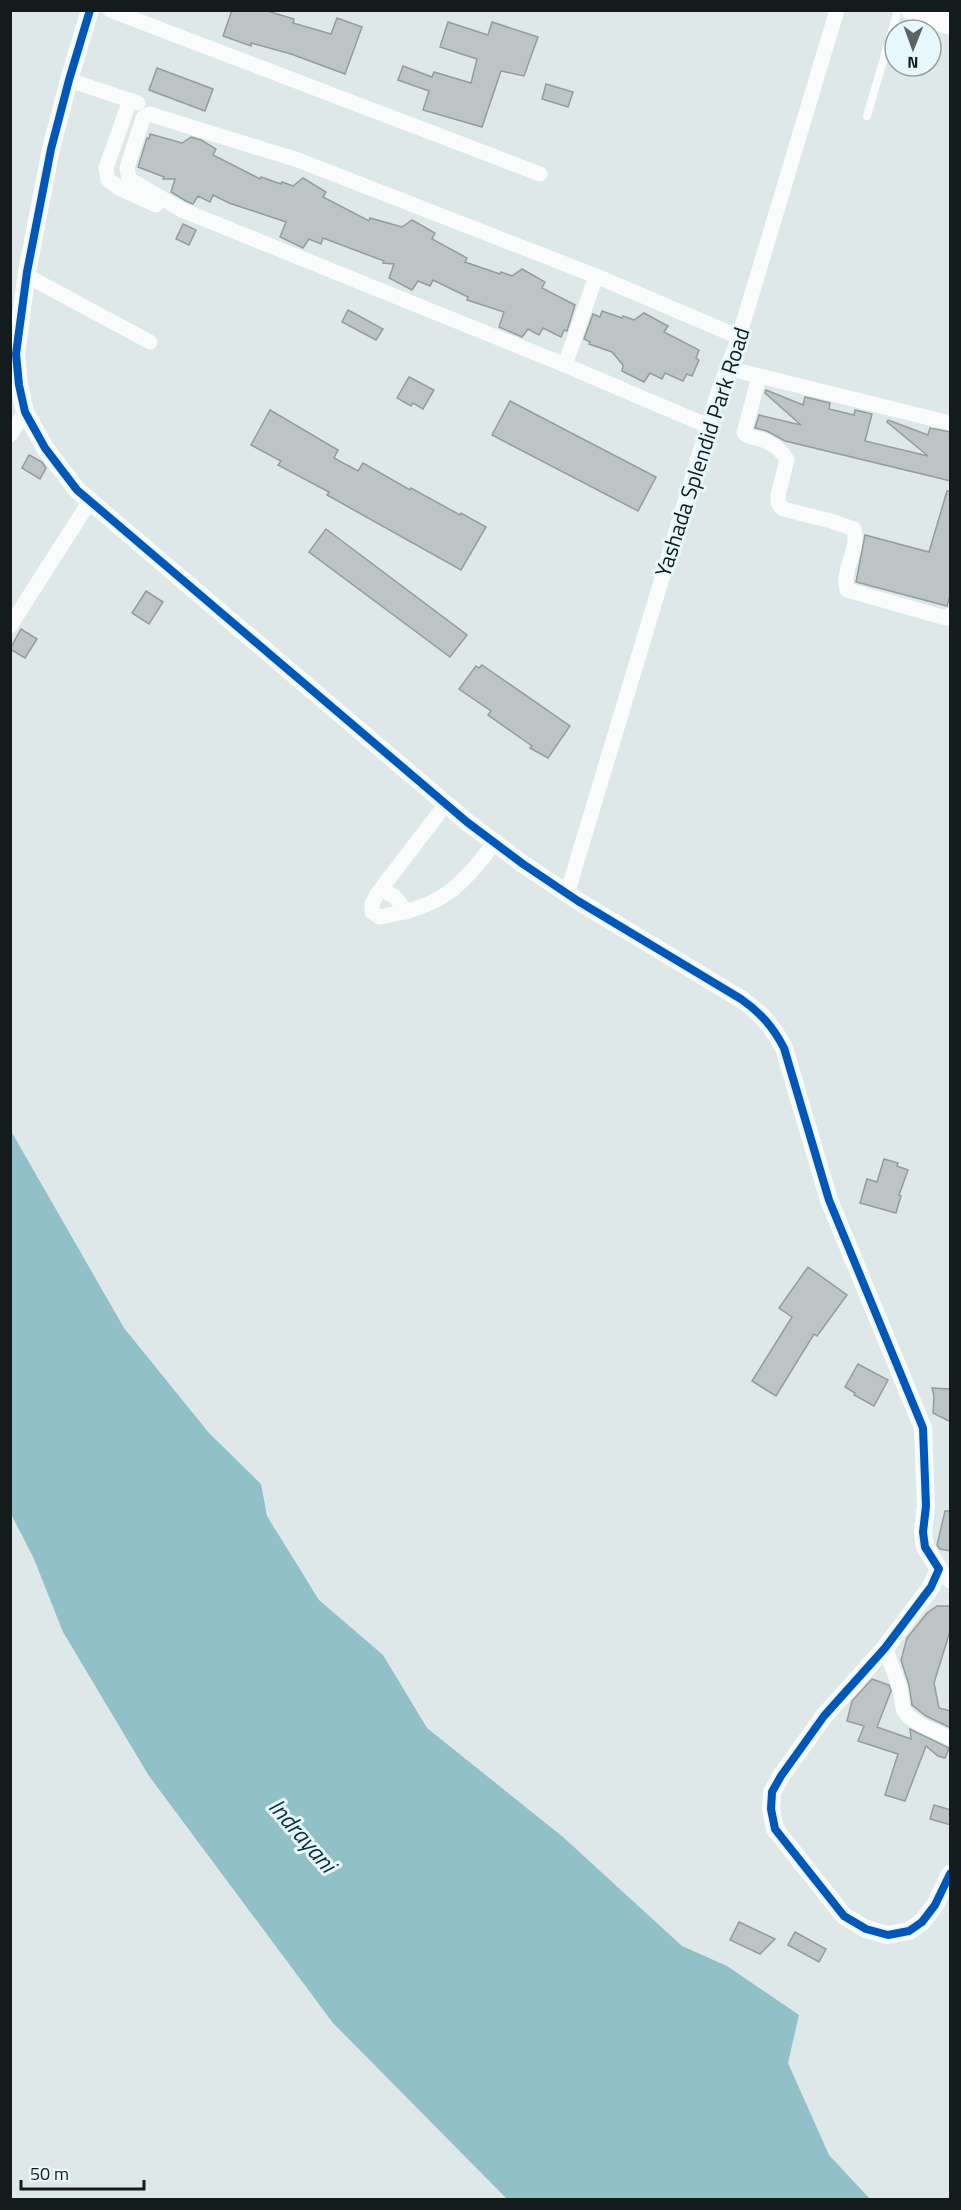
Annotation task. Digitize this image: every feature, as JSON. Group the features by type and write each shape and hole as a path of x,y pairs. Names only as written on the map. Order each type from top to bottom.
{"main road":[{"path":"912,10 951,24"}],"street":[{"path":"90,10 51,149 27,276 16,354 19,385 26,412 45,448 77,490 446,804 494,843 567,894 741,999 759,1012 774,1028 784,1048 829,1200 922,1428 926,1506 923,1532 925,1547 945,1575 931,1587 885,1648 824,1716 781,1776 772,1792 771,1809 776,1829 844,1916 866,1929 888,1935 909,1931 922,1922 935,1905 951,1874"},
{"path":"110,10 540,174"},
{"name":"Yashada Splendid Park Road","path":"567,894 708,426 739,338 837,10"},
{"path":"69,80 134,102 113,142 106,168 108,180 121,189 168,210 182,210"},
{"path":"708,426 565,365 182,210 129,179 127,168 143,118 149,114 298,160 596,276 739,338"},
{"path":"27,276 150,342"},
{"path":"565,365 596,276"},
{"path":"727,368 951,423"},
{"path":"759,377 744,433 747,437 763,440 782,451 787,460 778,495 778,503 783,509 854,529 856,538 844,581 847,590 946,618 951,615"},
{"path":"10,435 26,412"},
{"path":"10,626 90,501"},
{"path":"446,804 381,889 372,904 372,912 379,917 407,912 435,902 474,871 494,843"},
{"path":"381,889 395,897 407,912"},
{"path":"885,1648 900,1688 903,1709 909,1717 921,1725 951,1738"}],"lane":[{"path":"867,116 898,10"}],"water":[{"name":"Indrayani","path":"11,1131 124,1328 209,1433 261,1484 267,1516 319,1600 383,1655 427,1728 563,1837 682,1946 727,1966 799,2015 788,2063 829,2155 870,2199 507,2199 333,2023 149,1776 63,1632 34,1559 11,1514"}],"building":[{"path":"232,10 264,10 294,19 293,23 331,34 337,18 362,27 345,74 291,54 251,43 251,46 223,36"},
{"path":"448,22 488,35 492,22 538,37 524,76 501,71 482,127 423,110 429,91 398,80 403,66 432,77 434,72 471,83 477,59 440,47"},
{"path":"157,68 213,89 205,111 149,90"},
{"path":"546,84 573,92 568,107 542,99"},
{"path":"150,134 182,143 191,137 201,140 216,149 213,155 260,179 261,177 293,186 303,178 326,192 323,197 369,221 370,218 402,227 412,220 435,233 432,239 467,258 465,262 512,276 522,269 545,282 542,288 575,305 567,331 564,330 561,337 543,328 539,335 528,329 522,337 499,327 504,312 467,300 468,297 433,280 430,286 418,281 412,290 389,278 394,264 383,263 384,261 323,238 321,244 309,239 303,248 280,237 286,222 229,203 213,195 210,202 198,196 193,204 186,201 171,192 175,179 163,179 164,177 138,167"},
{"path":"183,224 196,230 189,245 176,239"},
{"path":"348,310 383,329 376,340 342,322"},
{"path":"602,311 634,320 644,313 668,326 664,332 699,350 696,358 699,360 692,376 687,374 683,381 665,373 662,379 650,373 644,382 622,371 623,365 612,352 589,344 590,342 584,339 593,314 600,317"},
{"path":"409,377 434,390 423,409 413,403 411,406 397,398"},
{"path":"766,390 803,405 805,397 830,403 829,409 854,415 855,410 872,414 865,441 928,456 887,422 888,420 928,435 930,428 951,432 951,481 785,441 767,431 755,428 759,415 801,425 765,393"},
{"path":"510,401 656,477 638,511 492,435"},
{"path":"270,410 338,450 334,458 358,471 363,463 410,490 411,488 486,527 461,570 327,495 329,492 278,465 281,461 251,445"},
{"path":"29,455 42,462 46,468 40,479 22,468"},
{"path":"947,491 951,491 951,592 947,606 856,582 865,535 929,552"},
{"path":"326,529 467,635 450,657 309,552"},
{"path":"146,591 163,602 149,624 132,613"},
{"path":"21,629 37,639 25,658 10,649"},
{"path":"482,665 570,726 548,758 530,748 532,746 488,715 491,711 459,689 476,666 479,668"},
{"path":"884,1159 898,1163 897,1166 908,1170 899,1195 901,1196 896,1213 860,1203 867,1179 877,1182"},
{"path":"808,1267 847,1295 817,1336 814,1334 776,1396 752,1381 792,1317 779,1308"},
{"path":"858,1364 888,1380 874,1406 845,1387"},
{"path":"932,1388 951,1389 951,1422 933,1413"},
{"path":"945,1511 951,1511 951,1551 940,1549 937,1545"},
{"path":"937,1606 951,1606 951,1628 934,1683 939,1708 951,1711 951,1728 926,1716 912,1705 909,1685 901,1660 907,1638 927,1613"},
{"path":"872,1679 889,1685 891,1691 877,1727 911,1739 910,1729 949,1748 945,1758 938,1756 926,1746 905,1801 885,1795 898,1754 858,1741 864,1726 847,1721 852,1701"},
{"path":"934,1805 951,1810 951,1825 930,1819"},
{"path":"739,1922 775,1939 760,1954 730,1940"},
{"path":"795,1932 826,1949 819,1962 788,1945"}],"cycle path":[{"path":"90,10 51,149 27,272 16,354 25,412 45,448 77,490 467,822 578,901 741,999 755,1010 775,1033 784,1048 829,1200 923,1428 926,1506 923,1532 925,1547 939,1569 931,1587 885,1648 824,1716 781,1776 772,1792 771,1809 775,1829 844,1916 866,1929 888,1935 909,1931 922,1922 935,1905 950,1874"}]}
